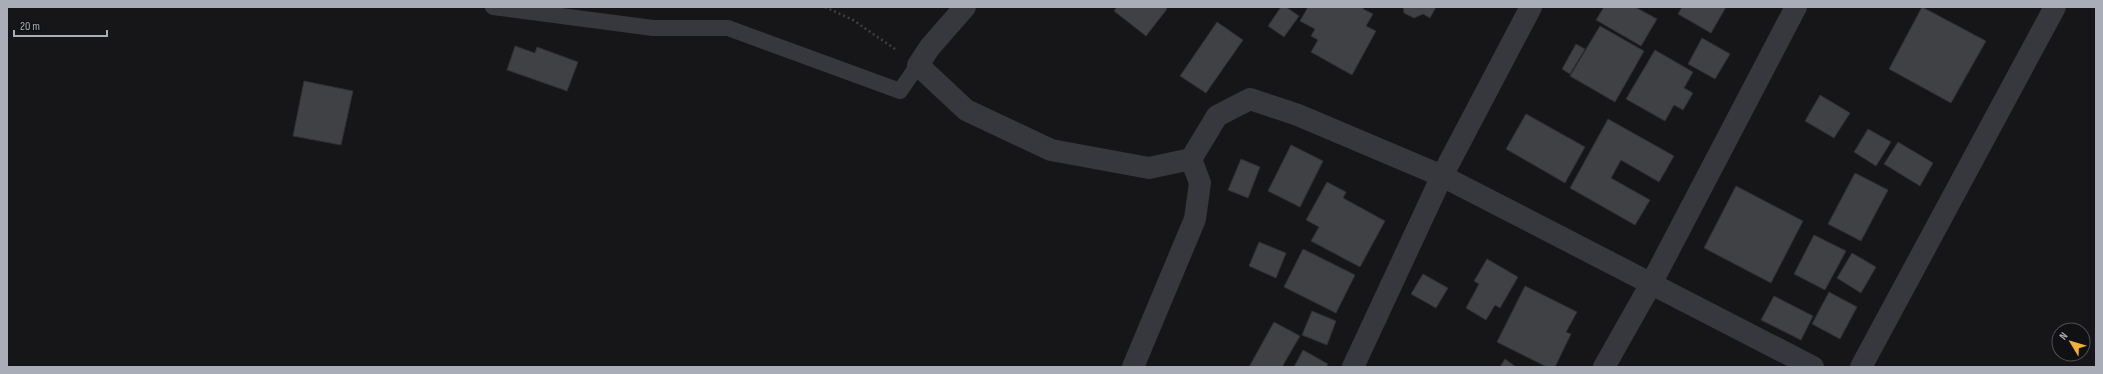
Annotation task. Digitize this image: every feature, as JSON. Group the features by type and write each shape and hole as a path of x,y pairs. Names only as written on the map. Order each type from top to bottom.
{"street":[{"path":"965,7 930,46 918,65 966,110 1051,150 1149,168 1191,160 1217,116 1250,99 1298,115 1442,176 1813,367"},
{"path":"1353,367 1442,176 1531,7"},
{"path":"1604,367 1651,284 1796,7"},
{"path":"1861,367 2055,7"},
{"path":"1133,367 1195,219 1200,183 1191,160"}],"lane":[{"path":"493,7 653,28 728,28 900,91 918,65"}],"path":[{"path":"825,7 853,20 918,65"}],"building":[{"path":"1117,7 1165,7 1167,9 1146,36 1114,11"},
{"path":"1281,7 1286,7 1299,16 1284,37 1268,26"},
{"path":"1308,7 1364,7 1363,9 1373,14 1366,26 1376,31 1352,75 1311,52 1318,40 1311,36 1315,29 1300,21"},
{"path":"1403,7 1436,7 1430,18 1423,14 1414,18 1404,13"},
{"path":"1604,7 1635,7 1657,19 1641,46 1596,20"},
{"path":"1682,7 1726,7 1711,33 1678,14"},
{"path":"1922,7 1986,41 1951,103 1889,69"},
{"path":"1217,22 1243,40 1206,93 1180,76"},
{"path":"1600,26 1644,51 1615,102 1570,76"},
{"path":"1702,38 1730,54 1715,79 1688,64"},
{"path":"1576,44 1585,49 1570,74 1562,69"},
{"path":"515,46 535,53 537,47 578,62 567,91 507,70"},
{"path":"1655,50 1693,72 1684,88 1693,93 1683,110 1674,105 1665,121 1626,99"},
{"path":"304,81 353,91 341,145 293,136"},
{"path":"1820,95 1850,113 1834,138 1805,121"},
{"path":"1526,114 1585,147 1565,183 1506,149"},
{"path":"1608,119 1674,156 1659,182 1621,160 1611,178 1650,200 1635,225 1570,188"},
{"path":"1868,129 1891,142 1876,166 1854,152"},
{"path":"1898,142 1933,163 1920,186 1884,164"},
{"path":"1291,145 1323,161 1300,207 1268,191"},
{"path":"1241,159 1260,167 1248,198 1228,190"},
{"path":"1855,173 1888,190 1861,241 1828,224"},
{"path":"1327,182 1346,192 1343,198 1385,221 1360,267 1311,241 1319,227 1306,220"},
{"path":"1736,186 1803,221 1771,283 1704,248"},
{"path":"1814,235 1846,251 1825,290 1794,274"},
{"path":"1259,242 1286,253 1276,278 1249,266"},
{"path":"1303,249 1355,275 1336,313 1284,287"},
{"path":"1852,253 1876,267 1861,293 1837,278"},
{"path":"1487,259 1518,277 1500,308 1495,305 1486,320 1466,308 1479,284 1474,281"},
{"path":"1423,274 1448,288 1436,308 1411,294"},
{"path":"1525,286 1577,312 1566,332 1571,334 1555,367 1547,367 1497,342"},
{"path":"1829,292 1857,307 1840,339 1812,324"},
{"path":"1774,296 1813,316 1801,340 1761,320"},
{"path":"1312,311 1336,321 1327,345 1302,335"},
{"path":"1274,322 1300,336 1282,367 1249,367"},
{"path":"1303,350 1328,364 1326,367 1294,367"},
{"path":"1505,359 1516,367 1500,367"}]}
